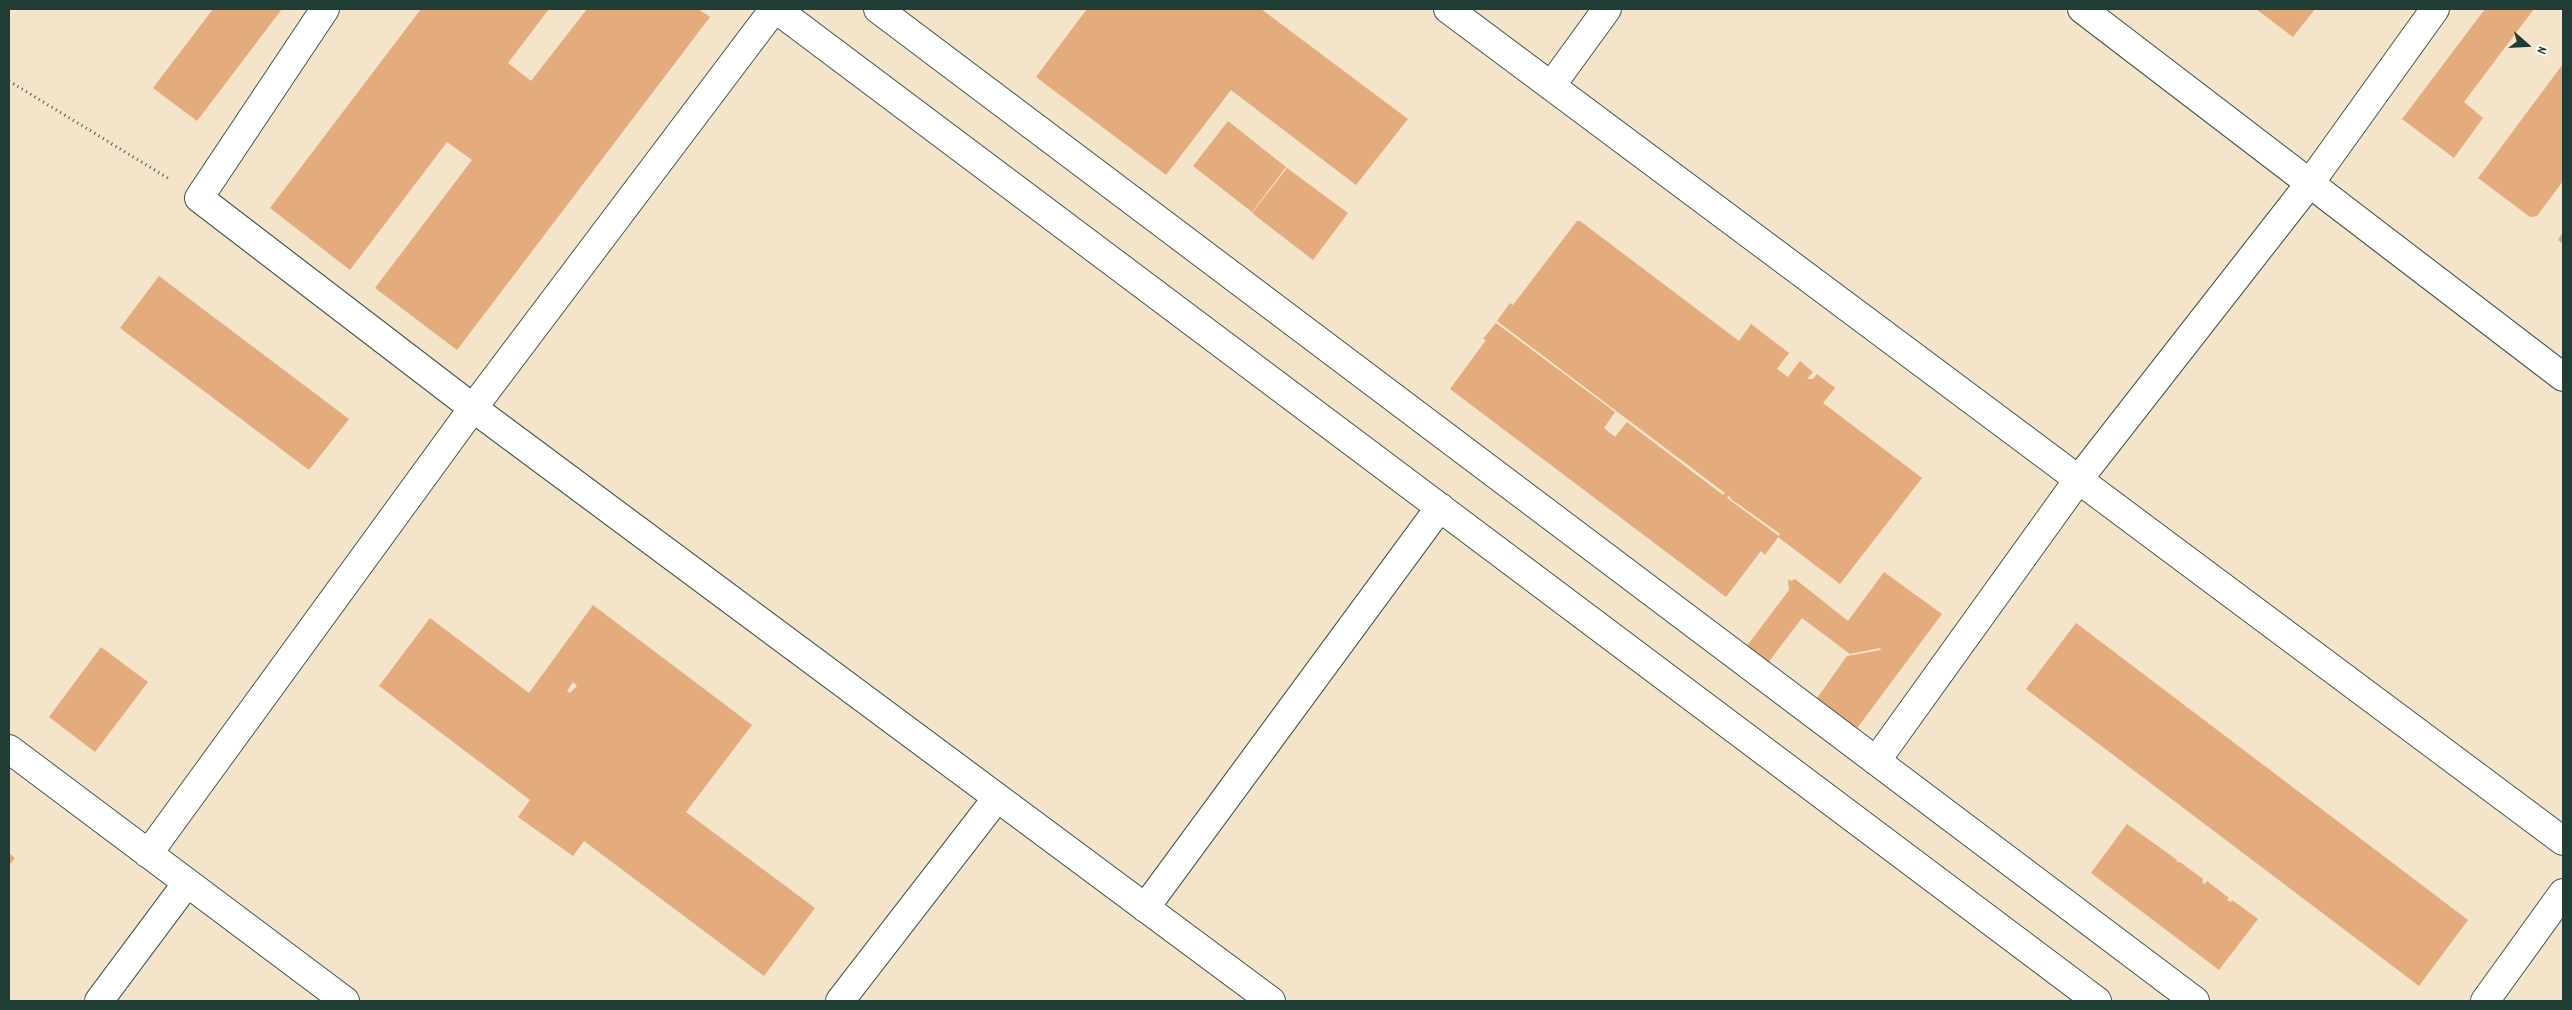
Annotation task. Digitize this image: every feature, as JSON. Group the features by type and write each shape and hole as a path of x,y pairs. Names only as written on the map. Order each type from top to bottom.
{"street":[{"path":"324,9 199,198 473,408 1270,1001"},
{"path":"148,854 473,408 775,9 2097,1001"},
{"path":"878,9 2194,1001"},
{"path":"1448,9 2563,841"},
{"path":"1551,86 1607,9"},
{"path":"2082,9 2563,377"},
{"path":"1876,761 2078,480 2310,183 2435,9"},
{"path":"1145,908 1440,507"},
{"path":"9,749 346,1001"},
{"path":"840,1001 997,798"},
{"path":"99,1001 187,883"},
{"path":"2485,1001 2563,893"}],"path":[{"path":"9,81 199,198"}],"building":[{"path":"213,9 282,9 197,121 153,88"},
{"path":"421,9 549,9 508,63 531,81 587,9 698,9 710,17 457,350 375,288 472,160 447,142 350,270 270,208"},
{"path":"1087,9 1261,9 1408,119 1356,185 1231,90 1166,175 1036,77"},
{"path":"2256,9 2315,9 2293,37"},
{"path":"2485,9 2534,9 2464,102 2483,118 2454,158 2402,119"},
{"path":"2563,64 2563,181 2537,216 2530,217 2478,178"},
{"path":"1228,121 1286,167 1252,212 1193,166"},
{"path":"1287,168 1348,213 1313,260 1252,213"},
{"path":"1577,221 1580,221 1739,341 1751,324 1789,353 1777,369 1788,377 1800,361 1813,372 1807,379 1813,379 1817,374 1835,388 1823,403 1922,478 1840,584 1778,537 1765,555 1761,551 1726,597 1450,389 1486,340 1483,339 1496,323 1615,412 1604,428 1615,437 1627,422 1723,495 1725,493 1497,321 1510,303 1513,305","holes":["1729,495 1731,499 1779,533 1779,536 1727,498"]},
{"path":"2563,232 2563,244 2558,240"},
{"path":"159,276 349,419 309,470 120,328"},
{"path":"1884,572 1942,614 1855,731 1815,701 1847,656 1881,650 1880,648 1850,654 1802,618 1764,668 1743,651 1789,590 1788,579 1791,581 1795,579 1848,621"},
{"path":"593,605 752,725 686,812 815,908 764,976 584,841 573,856 518,817 530,800 379,686 430,618 529,693","holes":["573,682 577,686 570,693 567,691"]},
{"path":"2076,623 2468,920 2419,986 2026,689"},
{"path":"101,647 148,682 95,752 49,717"},
{"path":"2127,824 2177,860 2176,862 2180,862 2203,879 2202,882 2205,884 2207,881 2229,898 2227,900 2231,902 2232,900 2258,919 2219,970 2091,873"},
{"path":"9,853 15,858 9,866"}]}
